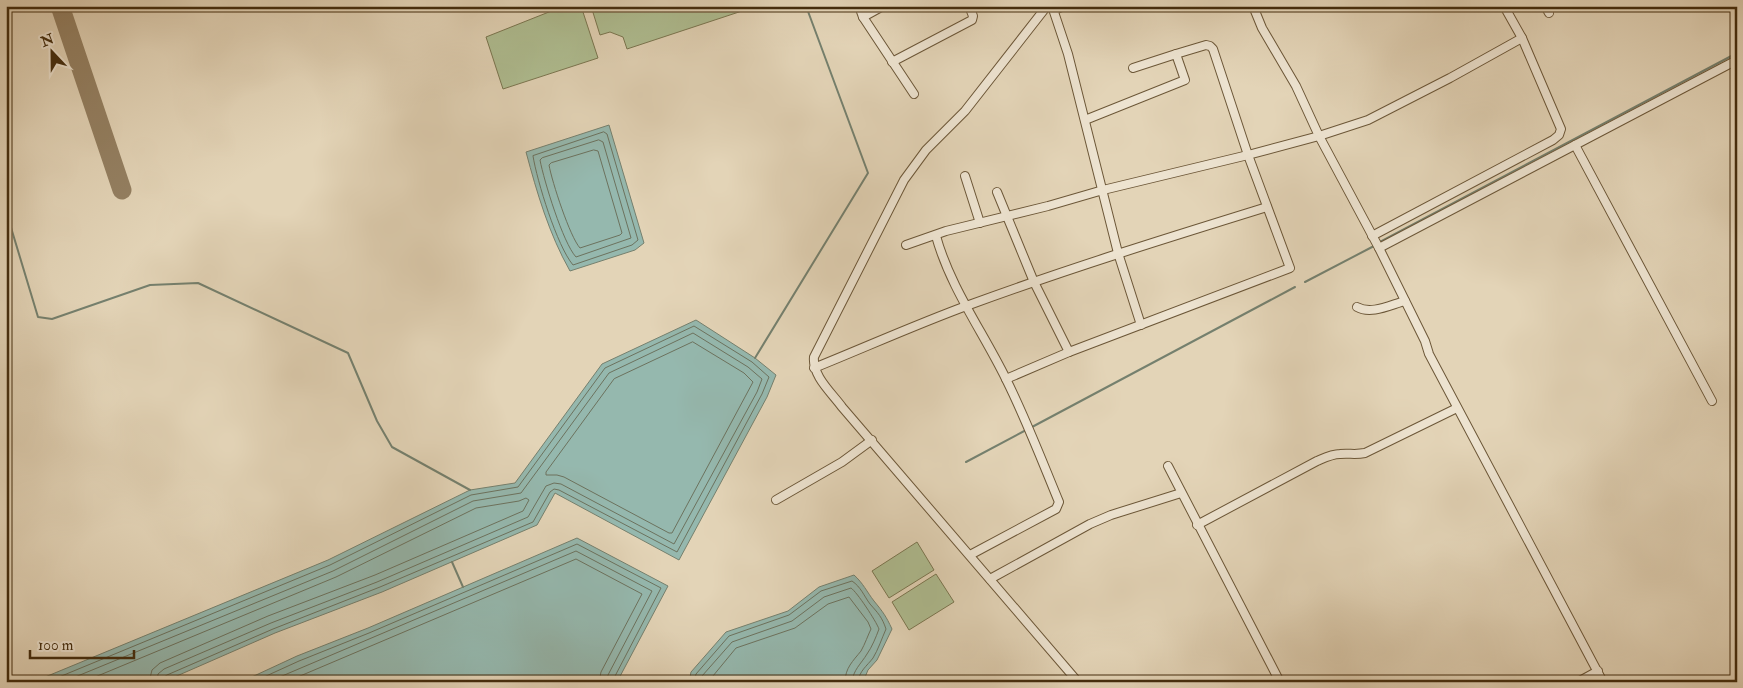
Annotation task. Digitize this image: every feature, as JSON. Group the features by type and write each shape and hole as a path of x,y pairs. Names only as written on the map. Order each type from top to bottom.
{"street":[{"path":"859,6 863,16 914,94"},
{"path":"863,16 883,6"},
{"path":"892,62 972,20 974,16 969,6"},
{"path":"1064,6 1051,7 965,111 926,150 904,180 814,357 814,368 836,400 1078,682"},
{"path":"1253,6 1262,28 1296,86 1319,136 1378,247 1425,341 1429,354 1603,682"},
{"path":"1372,237 1524,156 1559,135 1561,129 1522,38 1504,6"},
{"path":"1051,7 1068,54 1118,253 1142,325"},
{"path":"906,245 946,231 1048,206 1102,190 1248,155 1319,136 1368,120 1522,38"},
{"path":"1006,379 1069,352 1290,268 1210,46 1206,45 1133,68"},
{"path":"1085,120 1184,81 1185,78 1176,54"},
{"path":"1378,247 1737,60"},
{"path":"1575,145 1712,401"},
{"path":"965,176 980,223"},
{"path":"996,192 1034,282 1069,352"},
{"path":"814,368 966,306 1118,253 1267,207"},
{"path":"936,236 947,266 966,306 1006,379 1059,502 1058,507 970,554"},
{"path":"1357,307 1371,311 1405,301"},
{"path":"1198,526 1328,456 1342,453 1354,455 1365,453 1458,408"},
{"path":"776,500 842,462 872,440"},
{"path":"1168,466 1280,682"},
{"path":"990,578 1090,524 1181,493"},
{"path":"1578,682 1598,671"}],"green space":[{"path":"564,6 581,6 598,58 503,89 486,37"},
{"path":"591,6 744,6 745,10 627,49 623,37 610,32 600,35"},
{"path":"917,542 934,570 889,598 872,571"},
{"path":"936,574 954,602 909,630 892,602"}],"water":[{"path":"609,125 644,243 635,250 570,271 550,228 526,152"},
{"path":"696,320 755,358 776,375 767,397 679,560 555,493 537,525 382,592 275,633 163,682 33,682 328,560 470,490 515,483 602,364"},
{"path":"577,538 668,586 617,682 241,682 297,656 368,628"},
{"path":"854,575 882,611 892,629 877,660 868,670 863,682 689,682 691,672 726,632 788,611 819,587"}],"waterway":[{"path":"755,358 868,173 806,6"},
{"path":"1378,243 1737,53"},
{"path":"6,211 38,317 52,319 150,285 198,283 348,353 377,421 392,447 470,490"},
{"path":"1305,282 1374,246"},
{"path":"1032,427 1295,287"},
{"path":"966,462 1028,429"},
{"path":"452,562 463,587"}],"taxiway":[{"path":"60,6 122,190"}]}
